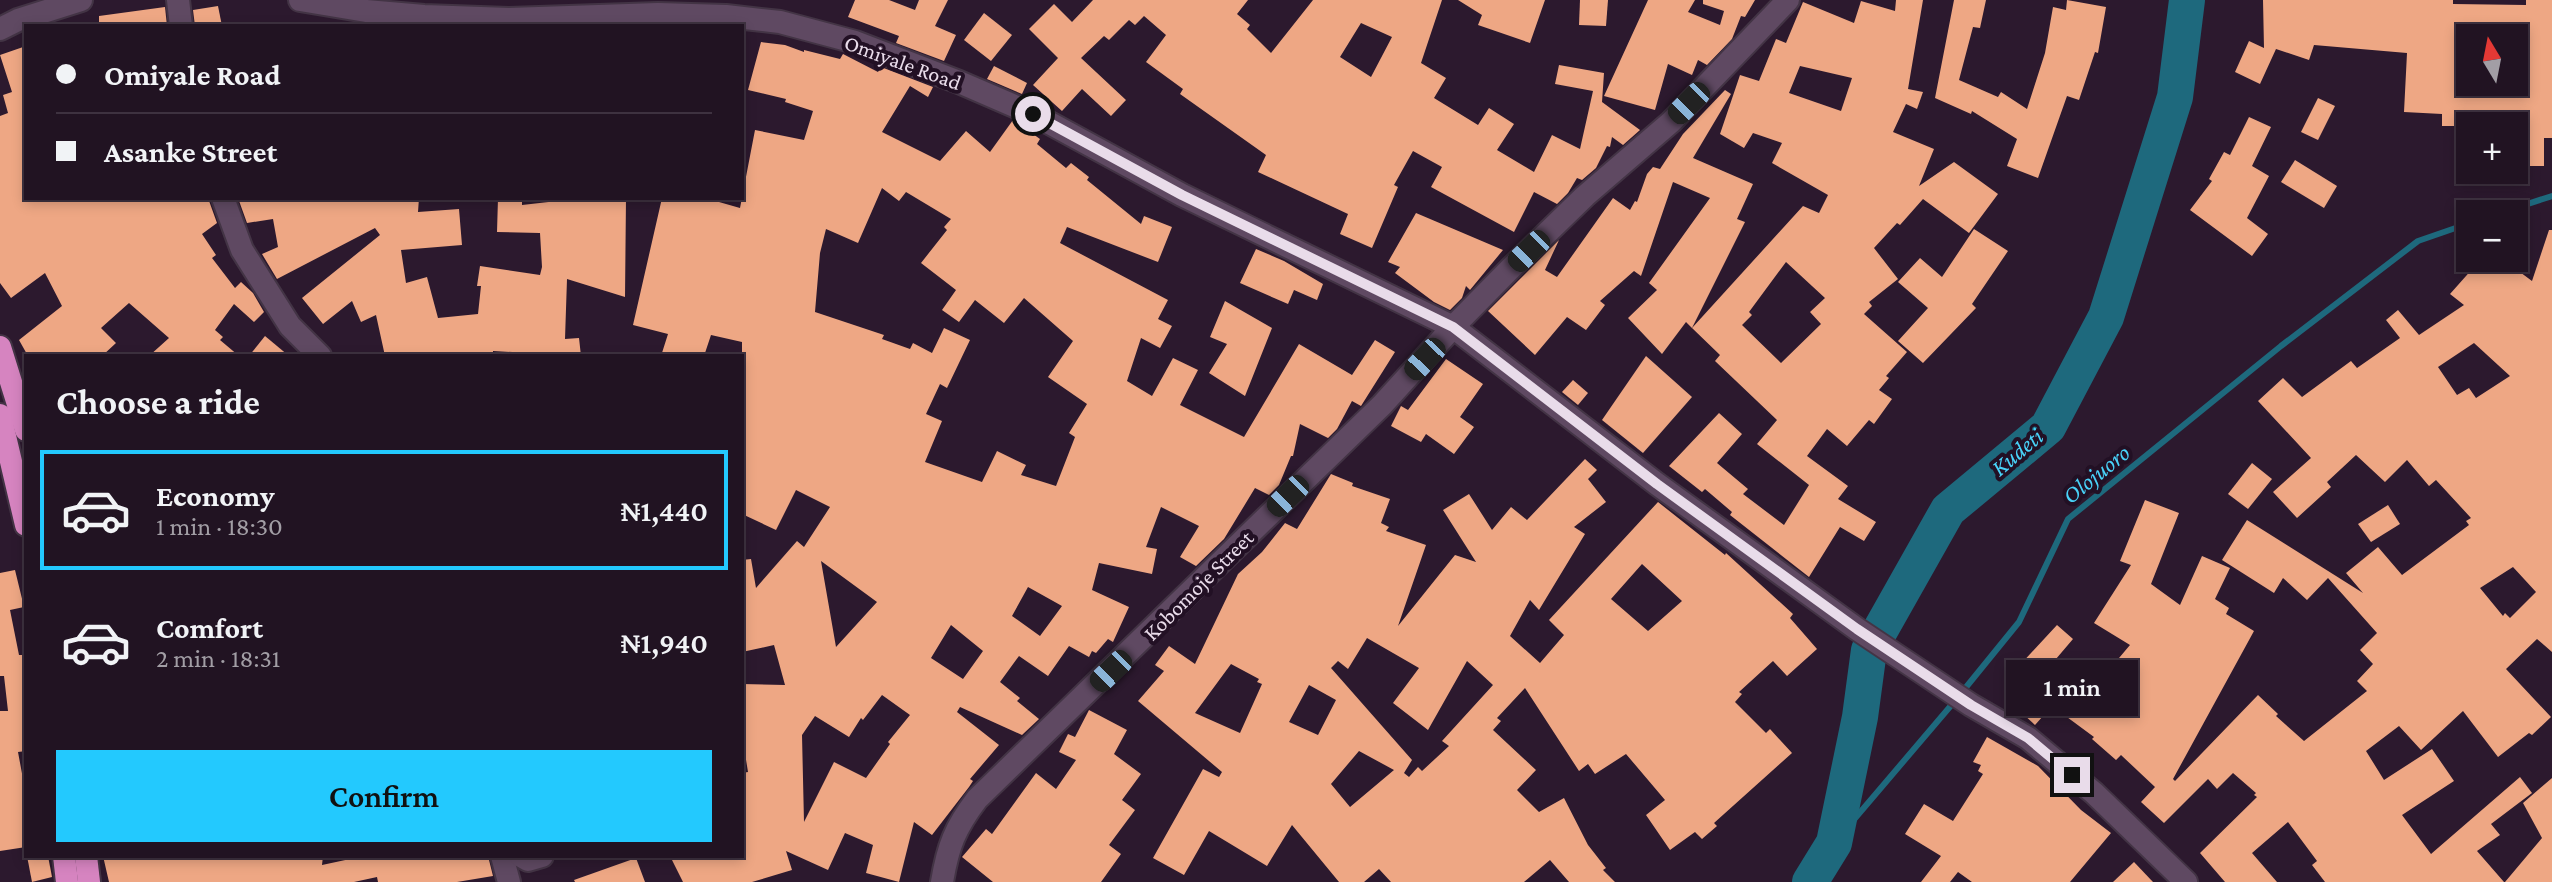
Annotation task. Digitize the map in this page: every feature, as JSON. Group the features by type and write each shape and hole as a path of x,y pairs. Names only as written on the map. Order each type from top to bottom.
{"highway":[{"path":"0,347 24,424"},
{"path":"0,415 24,517"},
{"path":"64,858 67,882"},
{"path":"86,858 89,882"}],"street":[{"path":"0,29 18,20 81,0"},
{"path":"178,0 181,24"},
{"name":"Omiyale Road","path":"300,0 366,11 424,16 509,19 658,14 726,16 780,22 855,42 1033,114 1182,195 1453,327 1657,484 1857,629 1971,705 2028,738 2094,793 2186,882"},
{"name":"Kobomoje Street","path":"942,882 948,848 958,824 977,799 1382,405 1453,327 1585,196 1671,122 1788,0"},
{"path":"224,200 242,250 290,326 318,354"},
{"path":"503,858 509,882"}],"building":[{"path":"855,0 889,0 915,10 919,0 948,0 935,26 956,35 944,61 896,43 899,36 848,17"},
{"path":"1093,0 1248,0 1237,14 1250,25 1247,29 1271,53 1313,0 1442,0 1421,63 1446,78 1434,98 1478,125 1489,108 1514,124 1497,150 1534,172 1552,135 1580,149 1593,91 1555,84 1559,65 1604,73 1602,102 1640,130 1623,145 1612,137 1610,147 1607,146 1596,168 1582,180 1577,178 1557,204 1534,192 1514,232 1431,187 1442,167 1413,151 1394,185 1398,187 1372,248 1340,234 1348,214 1258,172 1266,155 1180,94 1183,89 1146,62 1166,35 1144,16 1135,25 1129,20 1109,40 1104,36 1081,58 1126,100 1111,116 1082,89 1062,111 1033,85 1058,58 1029,29 1054,4 1072,22","holes":["1361,23 1392,37 1371,77 1340,57"]},
{"path":"1458,0 1545,0 1530,43 1478,25 1482,15"},
{"path":"1580,0 1608,0 1606,26 1579,25"},
{"path":"1648,0 1695,0 1688,12 1720,25 1724,11 1703,4 1703,0 1755,0 1745,17 1741,16 1732,39 1707,65 1698,60 1692,75 1668,64 1655,110 1604,96"},
{"path":"1896,0 1923,0 1908,89 1923,92 1917,109 1906,104 1893,132 1934,149 1919,186 1954,162 1998,194 1969,233 1923,199 1874,248 1898,279 1869,302 1872,306 1864,314 1907,352 1886,376 1889,378 1879,390 1892,399 1874,424 1869,420 1847,446 1827,429 1807,456 1848,486 1838,499 1876,522 1864,541 1840,527 1809,577 1730,515 1732,512 1705,489 1702,492 1669,466 1719,413 1742,434 1717,463 1748,489 1743,494 1784,525 1809,485 1757,444 1777,420 1715,361 1720,355 1692,328 1803,206 1819,213 1828,195 1772,163 1782,143 1753,133 1744,148 1720,134 1740,75 1759,81 1776,39 1786,43 1803,2 1854,23 1861,1 1895,11","holes":["1800,66 1852,78 1841,111 1789,93","1786,262 1825,298 1810,312 1821,324 1781,363 1742,325 1752,315 1749,312"]},
{"path":"1954,0 1986,0 1980,28 1973,27 1959,80 1998,97 2001,92 2027,109 2045,53 2053,7 2066,10 2067,0 2106,7 2098,53 2095,52 2079,100 2067,96 2038,178 2007,166 2017,139 1972,111 1971,114 1935,98"},
{"path":"2263,0 2453,0 2453,4 2526,5 2526,0 2552,0 2552,138 2544,138 2544,166 2528,166 2528,112 2456,112 2456,126 2442,126 2442,114 2404,112 2407,53 2314,45 2309,60 2276,49 2260,84 2235,72 2249,41 2264,48"},
{"path":"218,6 222,24 195,24 193,10"},
{"path":"165,7 167,24 99,24 99,16"},
{"path":"984,13 1012,35 991,61 964,40"},
{"path":"761,42 840,59 843,54 878,72 881,67 933,87 928,97 910,86 882,132 940,161 966,131 990,152 1013,120 1040,139 1037,144 1066,168 1071,163 1141,224 1144,216 1172,227 1158,262 1067,227 1060,243 1168,300 1158,319 1172,326 1160,348 1141,338 1127,381 1152,396 1173,358 1198,370 1180,405 1244,437 1299,344 1352,375 1375,340 1395,352 1361,406 1352,401 1337,429 1328,438 1300,424 1293,456 1279,485 1269,495 1255,488 1224,539 1196,566 1180,557 1199,526 1161,507 1146,547 1157,549 1152,574 1099,563 1092,590 1129,607 1113,642 1108,639 1089,657 1069,646 1048,676 1019,656 1000,682 1039,719 1022,735 960,707 957,712 999,745 970,779 973,781 969,787 932,835 914,822 899,882 866,873 873,845 845,833 828,870 786,851 792,870 752,882 683,882 671,858 744,858 744,773 748,772 744,747 744,684 785,685 774,645 744,652 744,560 751,559 756,588 797,541 804,547 830,507 796,490 776,530 744,515 742,342 711,335 705,354 662,354 668,334 633,325 662,200 712,200 740,208 744,200 755,130 804,140 813,111 785,102 786,99 748,90","holes":["882,188 899,201 906,192 951,219 944,227 947,230 921,263 956,290 942,310 959,322 975,300 1004,323 1024,298 1073,341 1048,377 1087,404 1069,433 1075,437 1056,486 1021,475 1026,465 997,451 982,482 925,462 942,421 926,414 940,384 947,388 970,340 944,328 932,353 913,343 910,349 882,339 884,335 815,312 820,253 826,229 858,243","821,561 877,602 836,647","1028,587 1062,606 1040,636 1012,616","951,625 983,651 963,679 931,658","882,695 910,715 888,742 890,744 866,778 834,762 804,822 802,735 815,716 849,737 861,718 863,720"]},
{"path":"24,47 24,200 209,200 217,223 202,234 216,255 212,258 235,288 241,282 253,293 264,312 254,322 234,304 215,330 223,337 220,340 237,354 151,354 169,338 129,303 101,328 116,343 104,354 27,354 19,340 62,306 45,273 11,298 0,283 0,116 8,113 3,95 12,92 0,55"},
{"path":"994,66 1027,83 1022,94 987,79"},
{"path":"1725,90 1731,94 1693,158 1753,184 1737,219 1745,222 1692,328 1686,322 1662,354 1628,318 1657,290 1649,283 1710,198 1673,182 1641,276 1634,271 1600,301 1605,305 1586,330 1567,317 1535,355 1488,311 1559,240 1545,270 1557,277 1613,198 1630,210 1637,202 1647,174 1653,167 1660,169 1683,134"},
{"path":"2318,98 2335,106 2318,140 2301,132"},
{"path":"2249,117 2271,127 2252,166 2269,176 2247,218 2268,234 2252,256 2190,210 2212,181 2209,179 2224,152 2230,155"},
{"path":"2295,160 2337,186 2324,208 2281,182"},
{"path":"239,200 419,200 418,212 459,209 462,245 401,250 406,283 427,277 438,318 478,314 480,266 540,275 540,233 497,232 498,200 522,200 522,205 566,200 626,200 625,297 567,279 565,339 579,338 581,354 493,351 493,354 385,354 376,315 361,322 352,301 323,324 302,298 380,235 375,228 277,279 262,254 278,247 273,219 247,223"},
{"path":"1416,213 1503,250 1470,290 1466,286 1462,298 1450,310 1395,273 1400,267 1388,262"},
{"path":"1974,229 2008,251 1972,304 1976,308 1923,363 1898,341 1928,308 1898,282 1920,258 1942,277"},
{"path":"2549,230 2552,230 2552,652 2537,639 2506,669 2551,717 2532,735 2529,733 2498,757 2463,711 2421,750 2399,726 2366,751 2384,780 2432,749 2454,781 2402,815 2431,854 2520,777 2532,793 2491,824 2500,835 2477,851 2504,882 2325,882 2312,865 2317,861 2288,822 2252,853 2277,882 2225,882 2200,853 2257,797 2254,795 2256,793 2233,773 2217,789 2208,779 2164,823 2141,802 2155,787 2121,755 2116,760 2092,739 2094,737 2052,706 2035,725 2011,703 2034,679 2019,666 2057,625 2073,639 2050,666 2086,697 2130,645 2094,623 2131,565 2120,561 2145,500 2179,513 2151,584 2180,605 2202,556 2230,568 2215,599 2229,608 2226,614 2254,631 2173,779 2175,781 2258,695 2304,741 2367,691 2357,681 2373,664 2360,650 2377,633 2328,578 2307,600 2283,578 2274,593 2222,560 2247,520 2363,593 2346,573 2378,547 2402,575 2469,525 2466,521 2471,518 2436,480 2429,486 2407,460 2385,482 2356,455 2327,482 2331,487 2297,518 2273,492 2311,458 2258,401 2283,378 2302,397 2351,361 2357,368 2400,338 2386,320 2398,310 2419,335 2464,305 2450,294 2470,272 2520,272 2532,281","holes":["2474,343 2510,376 2476,398 2469,388 2457,395 2438,367","2513,567 2536,592 2510,618 2505,613 2503,616 2480,588"]},
{"path":"1256,249 1323,284 1317,300 1294,290 1288,304 1240,283"},
{"path":"1225,301 1272,328 1245,396 1209,373 1227,344 1210,337"},
{"path":"265,336 287,354 251,354"},
{"path":"1646,356 1692,397 1643,453 1602,420"},
{"path":"1446,359 1483,384 1460,417 1474,427 1454,454 1426,434 1421,442 1391,426 1401,406 1408,410"},
{"path":"1573,380 1588,393 1578,405 1562,392"},
{"path":"1585,459 1597,470 1588,479 1606,502 1574,527 1585,534 1539,610 1530,600 1510,636 1540,663 1564,635 1549,620 1658,502 1726,553 1793,614 1790,618 1817,649 1787,676 1773,661 1739,692 1742,694 1735,702 1766,733 1770,729 1792,753 1714,823 1717,826 1702,839 1695,832 1670,850 1646,815 1665,800 1626,754 1595,774 1588,764 1579,771 1525,688 1497,718 1501,721 1493,730 1536,770 1517,790 1539,812 1564,798 1588,845 1606,868 1603,870 1615,882 1569,882 1550,860 1524,882 1391,882 1379,869 1364,882 1339,882 1292,825 1267,866 1209,831 1184,875 1153,858 1203,769 1219,777 1222,772 1138,701 1164,671 1155,665 1169,646 1195,664 1238,574 1262,552 1285,523 1297,529 1331,474 1353,483 1352,486 1390,499 1381,523 1389,527 1386,531 1426,545 1398,626 1455,555 1476,562 1443,510 1469,494 1492,530 1511,507 1527,520","holes":["1642,564 1682,601 1648,631 1611,599","1367,638 1419,668 1393,703 1428,730 1467,661 1493,685 1442,741 1449,746 1422,771 1418,767 1409,777 1404,773 1412,760 1331,668 1338,661 1348,669","1231,664 1259,679 1257,682 1262,684 1240,733 1195,713","1309,685 1336,700 1318,735 1289,722","1359,751 1394,770 1350,807 1331,784"]},
{"path":"2252,463 2272,479 2248,509 2228,494"},
{"path":"2388,505 2400,524 2371,542 2358,524"},
{"path":"15,570 24,607 10,610 19,655 23,655 24,663 24,751 18,752 24,784 24,847 0,851 0,711 8,711 4,676 0,676 0,573"},
{"path":"1089,710 1127,730 1114,754 1141,774 1122,800 1135,810 1109,845 1121,854 1101,882 993,882 962,857 986,829 992,834 1036,773 1056,789 1076,760 1059,752 1068,734 1075,737"},
{"path":"1987,737 2038,766 2081,810 2111,833 2070,882 1972,882 1958,872 1950,882 1921,882 1941,856 1905,834 1924,804 1953,821 1983,774 1978,771 1981,765 1973,762"},
{"path":"2552,778 2552,882 2505,882 2542,838 2523,803"},
{"path":"27,858 48,858 52,877 32,882"},
{"path":"103,858 323,858 322,865 355,858 488,858 493,876 457,882 378,882 377,877 354,882 109,882"},
{"path":"636,858 645,882 574,880"},
{"path":"2134,862 2153,882 2113,882"}],"waterway":[{"name":"Kudeti","path":"1810,882 1834,843 1860,717 1869,650 1948,510 2048,427 2106,317 2175,97 2187,0"},
{"name":"Olojuoro","path":"2528,204 2552,196"},
{"name":"Olojuoro","path":"1834,843 2019,622 2068,519 2281,346 2418,241 2456,228"}],"route":[{"path":"1033,114 1182,195 1453,327 1657,484 1857,629 1971,705 2028,738 2072,775"}]}
